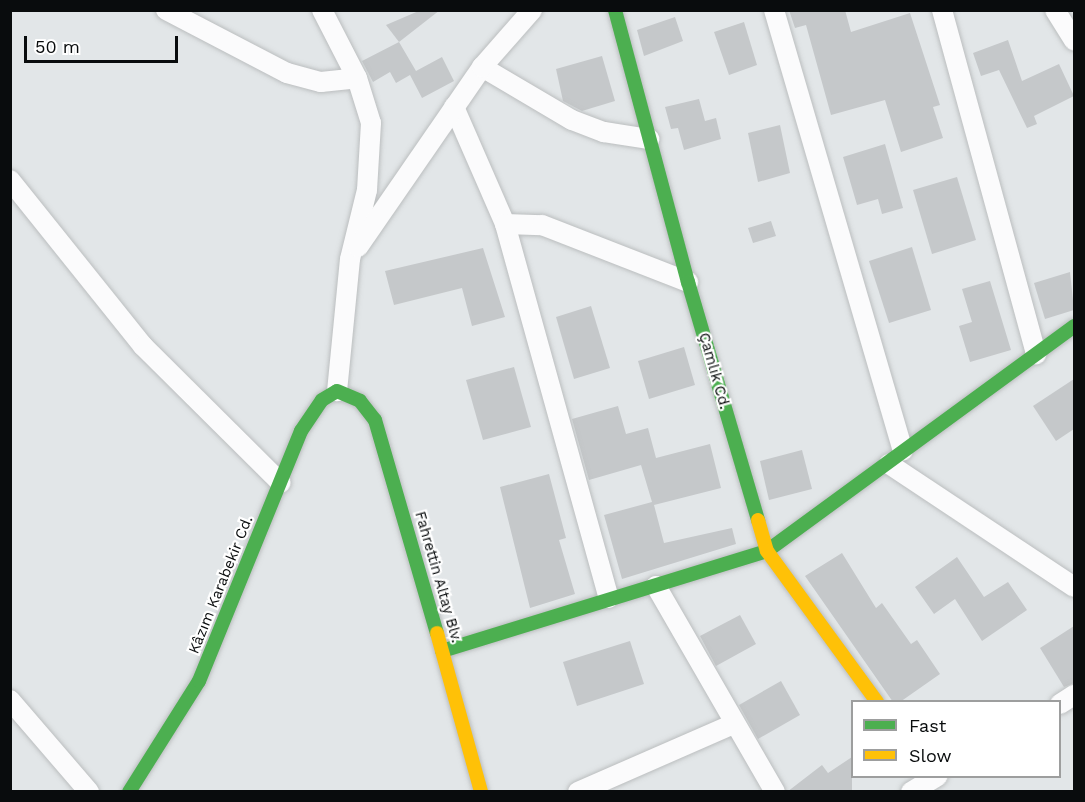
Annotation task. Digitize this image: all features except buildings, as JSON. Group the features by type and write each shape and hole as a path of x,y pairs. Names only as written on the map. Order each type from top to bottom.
{"street":[{"path":"166,10 287,73 321,82 357,78"},
{"path":"322,10 357,78 371,123 367,190 350,259 337,392"},
{"path":"350,259 482,67 532,10"},
{"name":"Çamlık Cd.","path":"615,10 688,282 766,551 876,700"},
{"path":"774,10 896,457 1074,587"},
{"path":"942,10 1036,354"},
{"path":"1056,10 1074,41"},
{"path":"482,67 572,120 604,132 649,139"},
{"path":"453,107 505,224 609,598"},
{"path":"10,180 143,346 280,483"},
{"path":"505,224 543,225 688,282"},
{"path":"442,651 766,551 1074,326"},
{"name":"Kâzım Karabekir Cd.","path":"129,792 200,681 302,431 322,400 337,392"},
{"name":"Fahrettin Altay Blv.","path":"337,392 360,401 375,420 384,442 480,792"},
{"path":"656,586 734,724 776,792"},
{"path":"1061,703 1074,695"},
{"path":"10,700 87,791"},
{"path":"578,792 734,724"},
{"path":"911,792 938,781"}],"traffic: fast":[{"path":"615,10 688,282 758,520"},
{"path":"442,651 767,551 1074,326"},
{"path":"129,792 199,681 301,431 322,400 337,391 360,401 375,420 437,633"}],"traffic: slow":[{"path":"758,520 767,551 876,700"},
{"path":"437,633 481,792"}]}
